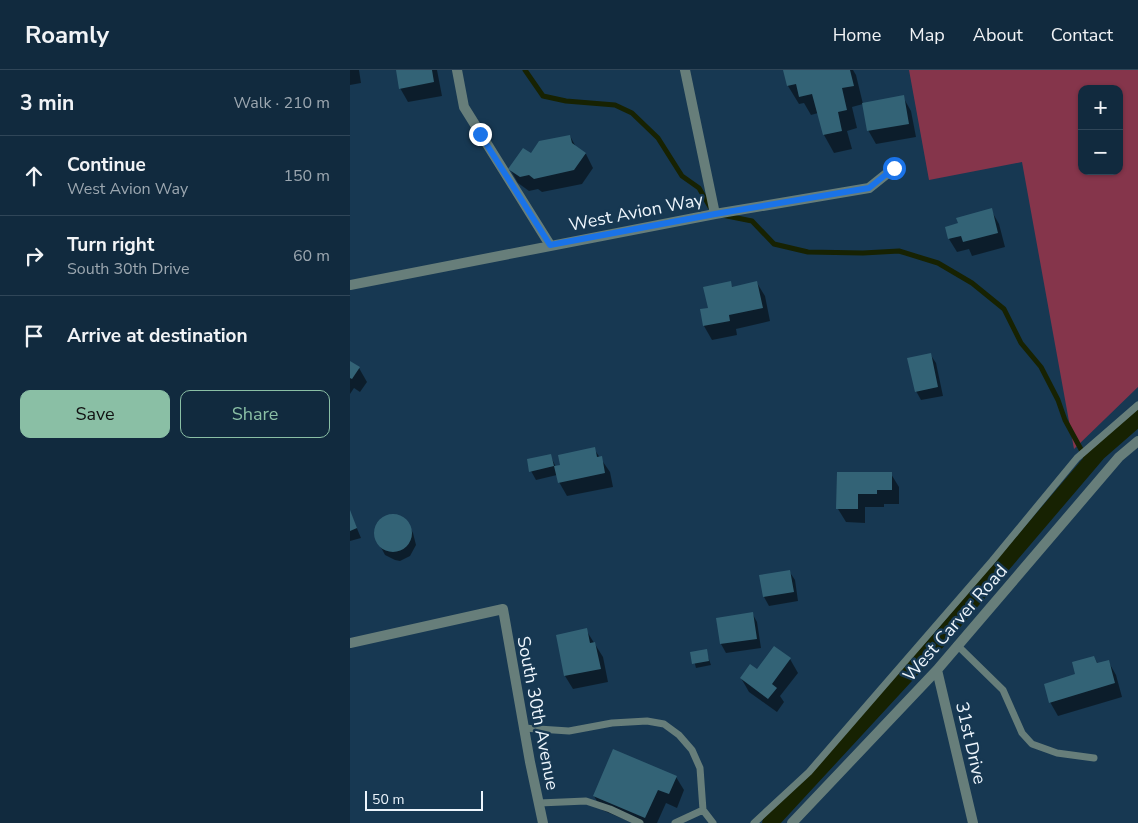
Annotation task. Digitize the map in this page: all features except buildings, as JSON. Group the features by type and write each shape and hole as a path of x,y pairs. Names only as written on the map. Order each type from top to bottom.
{"street":[{"path":"457,70 464,107 550,245"},
{"path":"685,70 715,214"},
{"name":"West Avion Way","path":"350,285 715,214 869,188 894,168"},
{"name":"West Carver Road","path":"792,823 937,670 1119,457 1138,441"},
{"name":"South 30th Avenue","path":"350,644 503,609 543,823"},
{"name":"31st Drive","path":"937,670 973,823"}],"lane":[{"path":"754,823 809,772 992,561 1077,458 1138,404"},
{"path":"957,645 1004,690 1022,733 1032,744 1057,753 1094,758"},
{"path":"524,728 569,731 612,723 646,721 664,724 680,735 692,750 700,768 703,810 713,823"},
{"path":"538,803 586,801 610,809 640,823"},
{"path":"675,823 703,810"}],"shaded area":[{"path":"909,70 1138,70 1138,387 1074,449 1022,162 929,180"}],"waterway":[{"path":"525,70 543,96 566,101 615,105 632,113 658,138 682,176 699,188 710,207"},
{"path":"722,215 752,221 774,244 808,252 863,253 899,251 938,263 972,283 1004,309 1021,343 1041,367 1058,400 1065,420 1089,464"},
{"path":"770,823 937,642 1098,453 1138,418"}],"route":[{"path":"480,134 550,245 869,188 894,168"}]}
